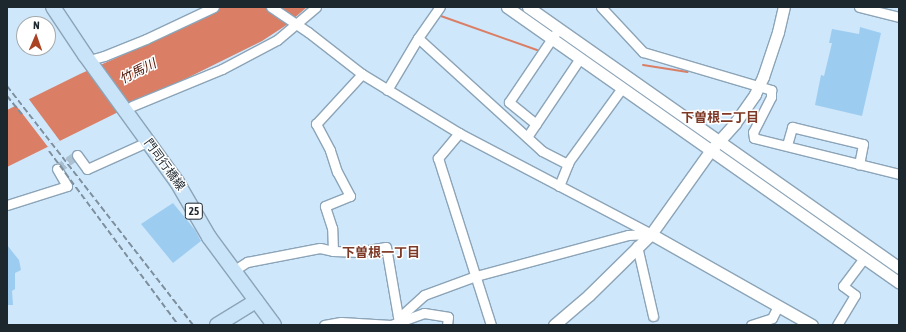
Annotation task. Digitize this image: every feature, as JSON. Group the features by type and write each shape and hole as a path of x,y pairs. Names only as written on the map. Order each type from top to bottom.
{"main road":[{"name":"門司行橋線","path":"53,7 132,121 177,182 209,237 274,325"},
{"path":"217,325 256,301"}],"street":[{"path":"89,57 104,56 146,39 214,7"},
{"path":"272,7 308,32 362,74 459,133 651,234 812,325"},
{"path":"132,106 222,69 277,40 316,7"},
{"path":"387,90 418,38 440,7"},
{"path":"507,7 899,283"},
{"path":"528,7 560,28 899,268"},
{"path":"601,7 643,52 771,90 772,94 753,132 753,136 756,139 787,145 859,165 899,174"},
{"path":"554,325 589,295 651,234 711,150 735,123 759,86 772,52 784,7"},
{"path":"859,7 899,17"},
{"path":"536,124 510,102 560,28"},
{"path":"418,38 542,151 568,164"},
{"path":"527,137 580,58"},
{"path":"333,251 332,228 325,206 350,196 337,172 330,150 316,124 362,74"},
{"path":"559,186 568,164 622,88"},
{"path":"787,145 792,127 863,144 859,165"},
{"path":"459,133 438,158 491,325"},
{"path":"77,155 87,169 147,142"},
{"path":"7,205 67,186 57,169"},
{"path":"399,323 402,315 424,296 476,276 628,235 651,234"},
{"path":"233,271 247,262 320,248 333,251 357,252 386,246 399,323"},
{"path":"638,246 654,316"},
{"path":"837,325 855,295 843,286 864,258"},
{"path":"751,325 772,318 778,306"},
{"path":"324,325 341,322 391,325 424,313 448,317 446,325"}],"water":[{"name":"竹馬川","path":"222,7 307,7 285,26 262,41 7,167 7,110 80,74 197,22"}],"pier":[{"path":"28,98 60,141 48,147 15,104"}],"building":[{"path":"860,27 881,33 862,116 815,105 821,75 824,76 832,43 829,43 832,29 859,34"},
{"path":"173,203 195,230 201,241 173,263 141,224"},
{"path":"7,245 19,260 21,270 15,273 15,289 12,291 13,305 7,305"}],"waterway":[{"path":"438,15 537,50"},
{"path":"643,65 687,72"}],"tunnel":[{"path":"57,169 77,155"}],"railway":[{"path":"7,86 193,325"},
{"path":"7,96 23,116"},
{"path":"49,151 178,325"}],"district":[{"name":"下曽根二丁目","path":"720,118"},
{"name":"下曽根一丁目","path":"381,253"}]}
